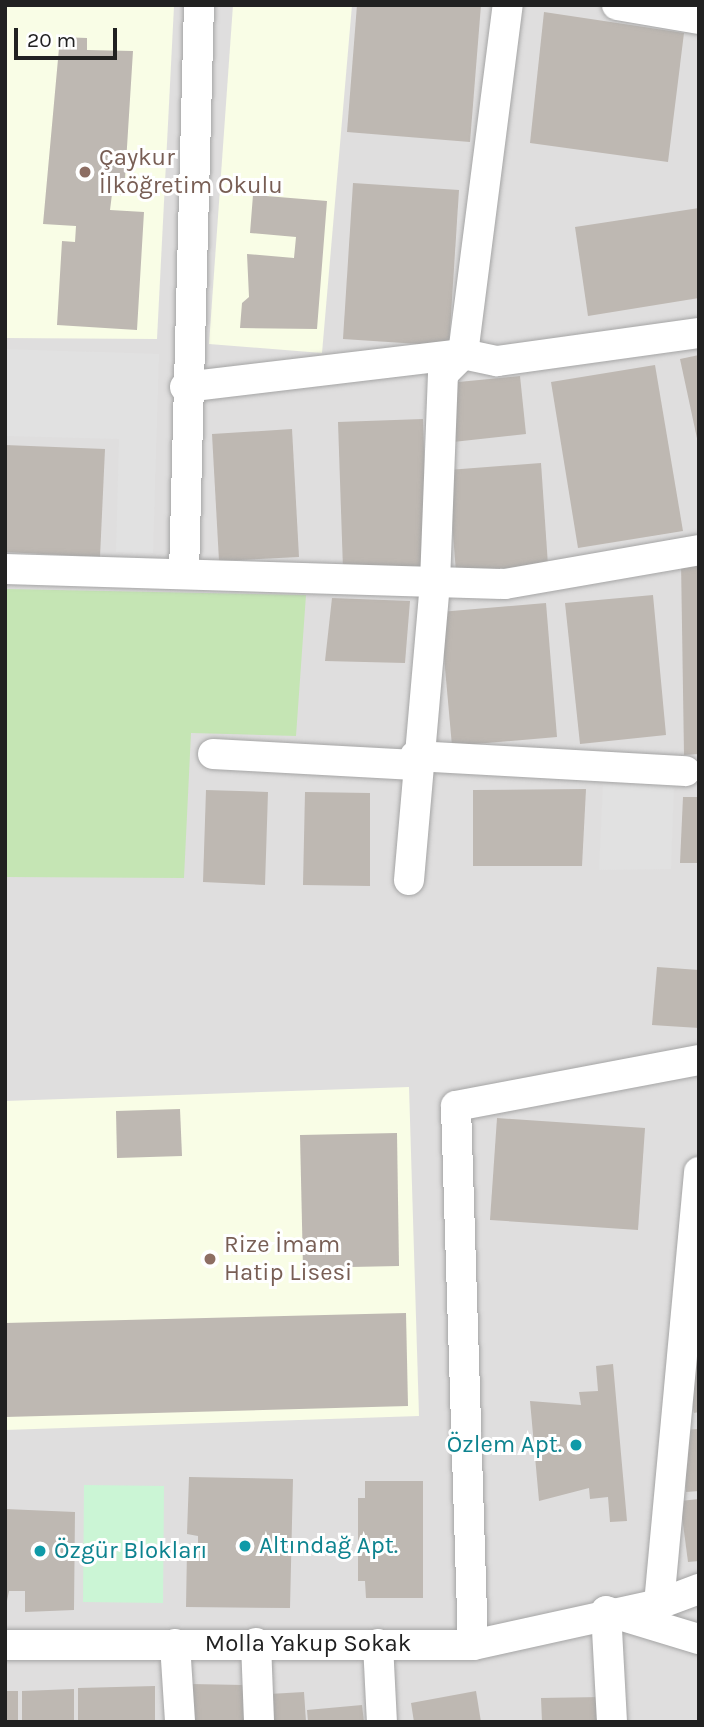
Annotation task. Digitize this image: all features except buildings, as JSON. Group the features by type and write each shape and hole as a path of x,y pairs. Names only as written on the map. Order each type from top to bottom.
{"street":[{"path":"184,573 185,387 199,5"},
{"path":"409,880 415,760 435,582 443,374 463,354 508,5"},
{"path":"617,5 699,19"},
{"path":"185,387 463,354 497,361 699,333"},
{"path":"5,569 505,584 699,551"},
{"path":"213,754 686,771"},
{"path":"473,1645 457,1106 699,1060"},
{"path":"659,1604 687,1422 699,1172"},
{"name":"Molla Yakup Sokak","path":"5,1645 473,1645 606,1611 659,1604 699,1589"},
{"path":"612,1722 606,1611 699,1639"},
{"path":"256,1643 259,1722"},
{"path":"175,1644 180,1722"},
{"path":"378,1644 382,1722"}],"shaded area":[{"path":"5,5 699,5 699,1722 5,1722"},
{"name":"Çaykur İlköğretim Okulu","path":"5,5 174,6 157,339 5,338"},
{"path":"233,5 352,5 322,353 209,344"},
{"path":"5,349 159,354 153,553 116,552 119,439 5,436"},
{"path":"603,784 674,785 671,869 599,870"},
{"name":"Rize İmam Hatip Lisesi","path":"409,1087 419,1416 5,1430 5,1101"}],"green space":[{"path":"5,589 306,595 296,736 191,733 184,878 5,877"},
{"path":"84,1485 164,1486 163,1603 83,1602"}],"place":[{"name":"Çaykur İlköğretim Okulu","path":"85,172"},
{"name":"Rize İmam Hatip Lisesi","path":"210,1259"},
{"name":"Özlem Apt.","path":"576,1445"},
{"name":"Altındağ Apt.","path":"245,1546"},
{"name":"Özgür Blokları","path":"40,1551"}]}
